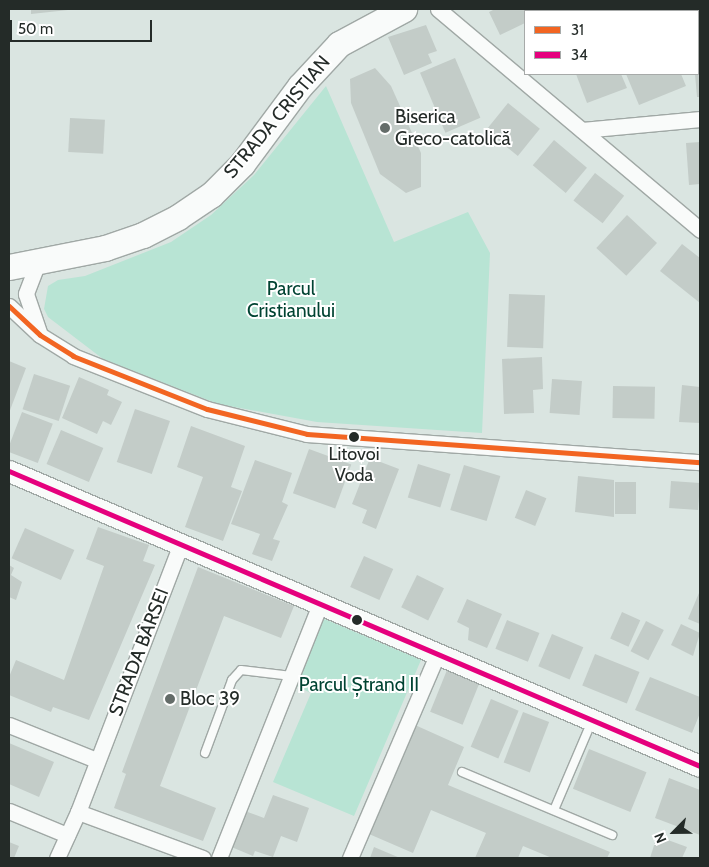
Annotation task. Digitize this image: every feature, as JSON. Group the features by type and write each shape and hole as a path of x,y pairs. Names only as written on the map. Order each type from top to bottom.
{"main road":[{"name":"STRADA CRISTIAN","path":"9,267 105,248 143,235 202,200 242,164 300,86 339,44 404,9"}],"street":[{"path":"438,9 700,230"},
{"path":"582,130 700,119"},
{"path":"38,262 26,294 40,335"},
{"path":"9,306 40,335 73,356 207,409 307,434 700,462"},
{"path":"9,471 321,602 700,766"},
{"name":"STRADA BÂRSEI","path":"57,858 78,812 96,760 181,544"},
{"path":"220,858 321,602"},
{"path":"350,858 438,653"},
{"path":"9,725 96,760"},
{"path":"9,811 67,834"},
{"path":"78,812 203,858"}],"lane":[{"path":"205,754 232,680 241,670 292,676"},
{"path":"554,810 593,719"},
{"path":"462,772 612,835"}],"green space":[{"name":"Parcul Cristianului","path":"326,86 394,242 468,212 490,253 482,433 317,422 218,404 103,359 48,317 44,309 48,286 58,280 85,276 171,242 211,215 254,175"},
{"name":"Parcul Ștrand II","path":"322,618 421,660 354,816 273,782 311,693 294,685"}],"building":[{"path":"31,9 68,9 68,10 31,14"},
{"path":"495,9 538,10 524,10 524,23 500,35 489,12"},
{"path":"619,9 653,9 653,10"},
{"path":"426,25 437,51 428,54 432,63 404,75 388,37"},
{"path":"700,55 700,97 697,97 695,75 699,75"},
{"path":"455,58 480,118 445,133 420,73"},
{"name":"Biserica Greco-catolică","path":"375,68 391,86 421,153 421,187 406,193 380,174 351,103 350,79"},
{"path":"576,75 621,75 627,88 587,103"},
{"path":"626,75 681,75 686,86 639,105"},
{"path":"508,103 540,129 518,156 486,130"},
{"path":"70,118 105,120 103,154 68,152"},
{"path":"554,140 587,168 566,193 533,165"},
{"path":"700,142 700,184 689,185 686,143"},
{"path":"595,173 624,196 603,223 573,201"},
{"path":"627,215 657,243 626,276 596,248"},
{"path":"682,244 700,258 700,303 660,271"},
{"path":"509,294 545,295 543,348 507,347"},
{"path":"542,357 543,389 533,390 534,413 504,414 502,359"},
{"path":"9,361 26,368 9,413"},
{"path":"34,374 70,386 59,421 23,409"},
{"path":"79,377 109,390 107,395 122,402 111,425 103,421 97,434 62,418"},
{"path":"552,379 582,381 580,415 550,413"},
{"path":"682,385 700,387 700,423 679,422"},
{"path":"613,386 655,387 654,419 612,418"},
{"path":"135,409 170,421 152,474 117,462"},
{"path":"22,412 53,424 38,463 9,452 9,446"},
{"path":"191,426 245,446 231,487 242,491 223,541 185,527 203,477 177,467"},
{"path":"61,430 103,448 89,482 47,464"},
{"path":"309,449 351,464 335,509 293,493"},
{"path":"370,458 399,469 376,529 362,523 367,510 352,504"},
{"path":"255,460 292,473 282,502 288,505 273,539 280,541 272,561 252,554 260,534 231,524"},
{"path":"418,464 451,474 440,507 408,497"},
{"path":"464,465 500,476 487,521 450,510"},
{"path":"578,476 614,480 614,517 575,512"},
{"path":"671,481 700,483 698,510 669,508"},
{"path":"615,482 636,482 636,514 615,514"},
{"path":"526,490 546,498 535,526 515,518"},
{"path":"98,527 149,545 143,561 155,565 89,720 53,707 51,712 9,695 9,677 16,660 64,680 104,566 86,559"},
{"path":"25,528 74,550 61,580 12,558"},
{"path":"364,556 393,569 379,600 350,587"},
{"path":"9,565 14,568 11,575 22,582 16,600 9,597"},
{"name":"Bloc 39","path":"198,567 294,606 281,638 224,616 160,786 216,808 203,841 114,808 126,774 122,772"},
{"path":"417,575 444,588 428,621 401,607"},
{"path":"700,594 700,624 688,619"},
{"path":"467,599 502,614 487,648 468,640 469,628 457,622"},
{"path":"622,612 640,620 628,647 610,638"},
{"path":"507,620 539,633 528,662 495,649"},
{"path":"646,621 664,630 648,660 631,651"},
{"path":"681,624 700,633 693,656 671,645"},
{"path":"552,634 583,647 570,680 538,666"},
{"path":"595,654 640,672 627,704 582,686"},
{"path":"447,670 479,683 463,725 430,712"},
{"path":"650,677 700,697 700,713 692,733 635,710"},
{"path":"491,699 519,711 498,759 471,747"},
{"path":"523,712 549,722 530,772 504,762"},
{"path":"415,725 464,747 448,785 610,852 607,858 552,858 523,846 518,858 475,858 486,833 431,810 413,853 369,834"},
{"path":"9,743 54,762 39,797 9,784"},
{"path":"589,749 646,772 630,812 573,789"},
{"path":"669,778 700,790 700,835 655,818"},
{"path":"273,795 309,808 297,842 281,836 273,857 255,851 253,856 229,846 242,810 264,818"},
{"path":"657,836 687,847 682,858 650,858"},
{"path":"9,842 19,846 14,858 9,858"},
{"path":"374,847 400,858 370,858"}],"transit line":[{"name":"31","path":"9,306 40,335 73,356 207,409 307,434 700,462"},
{"name":"34","path":"9,471 700,766"}],"place":[{"name":"Biserica Greco-catolică","path":"385,128"},
{"name":"Litovoi Voda","path":"354,437"},
{"name":"Bloc 39","path":"170,699"}]}
